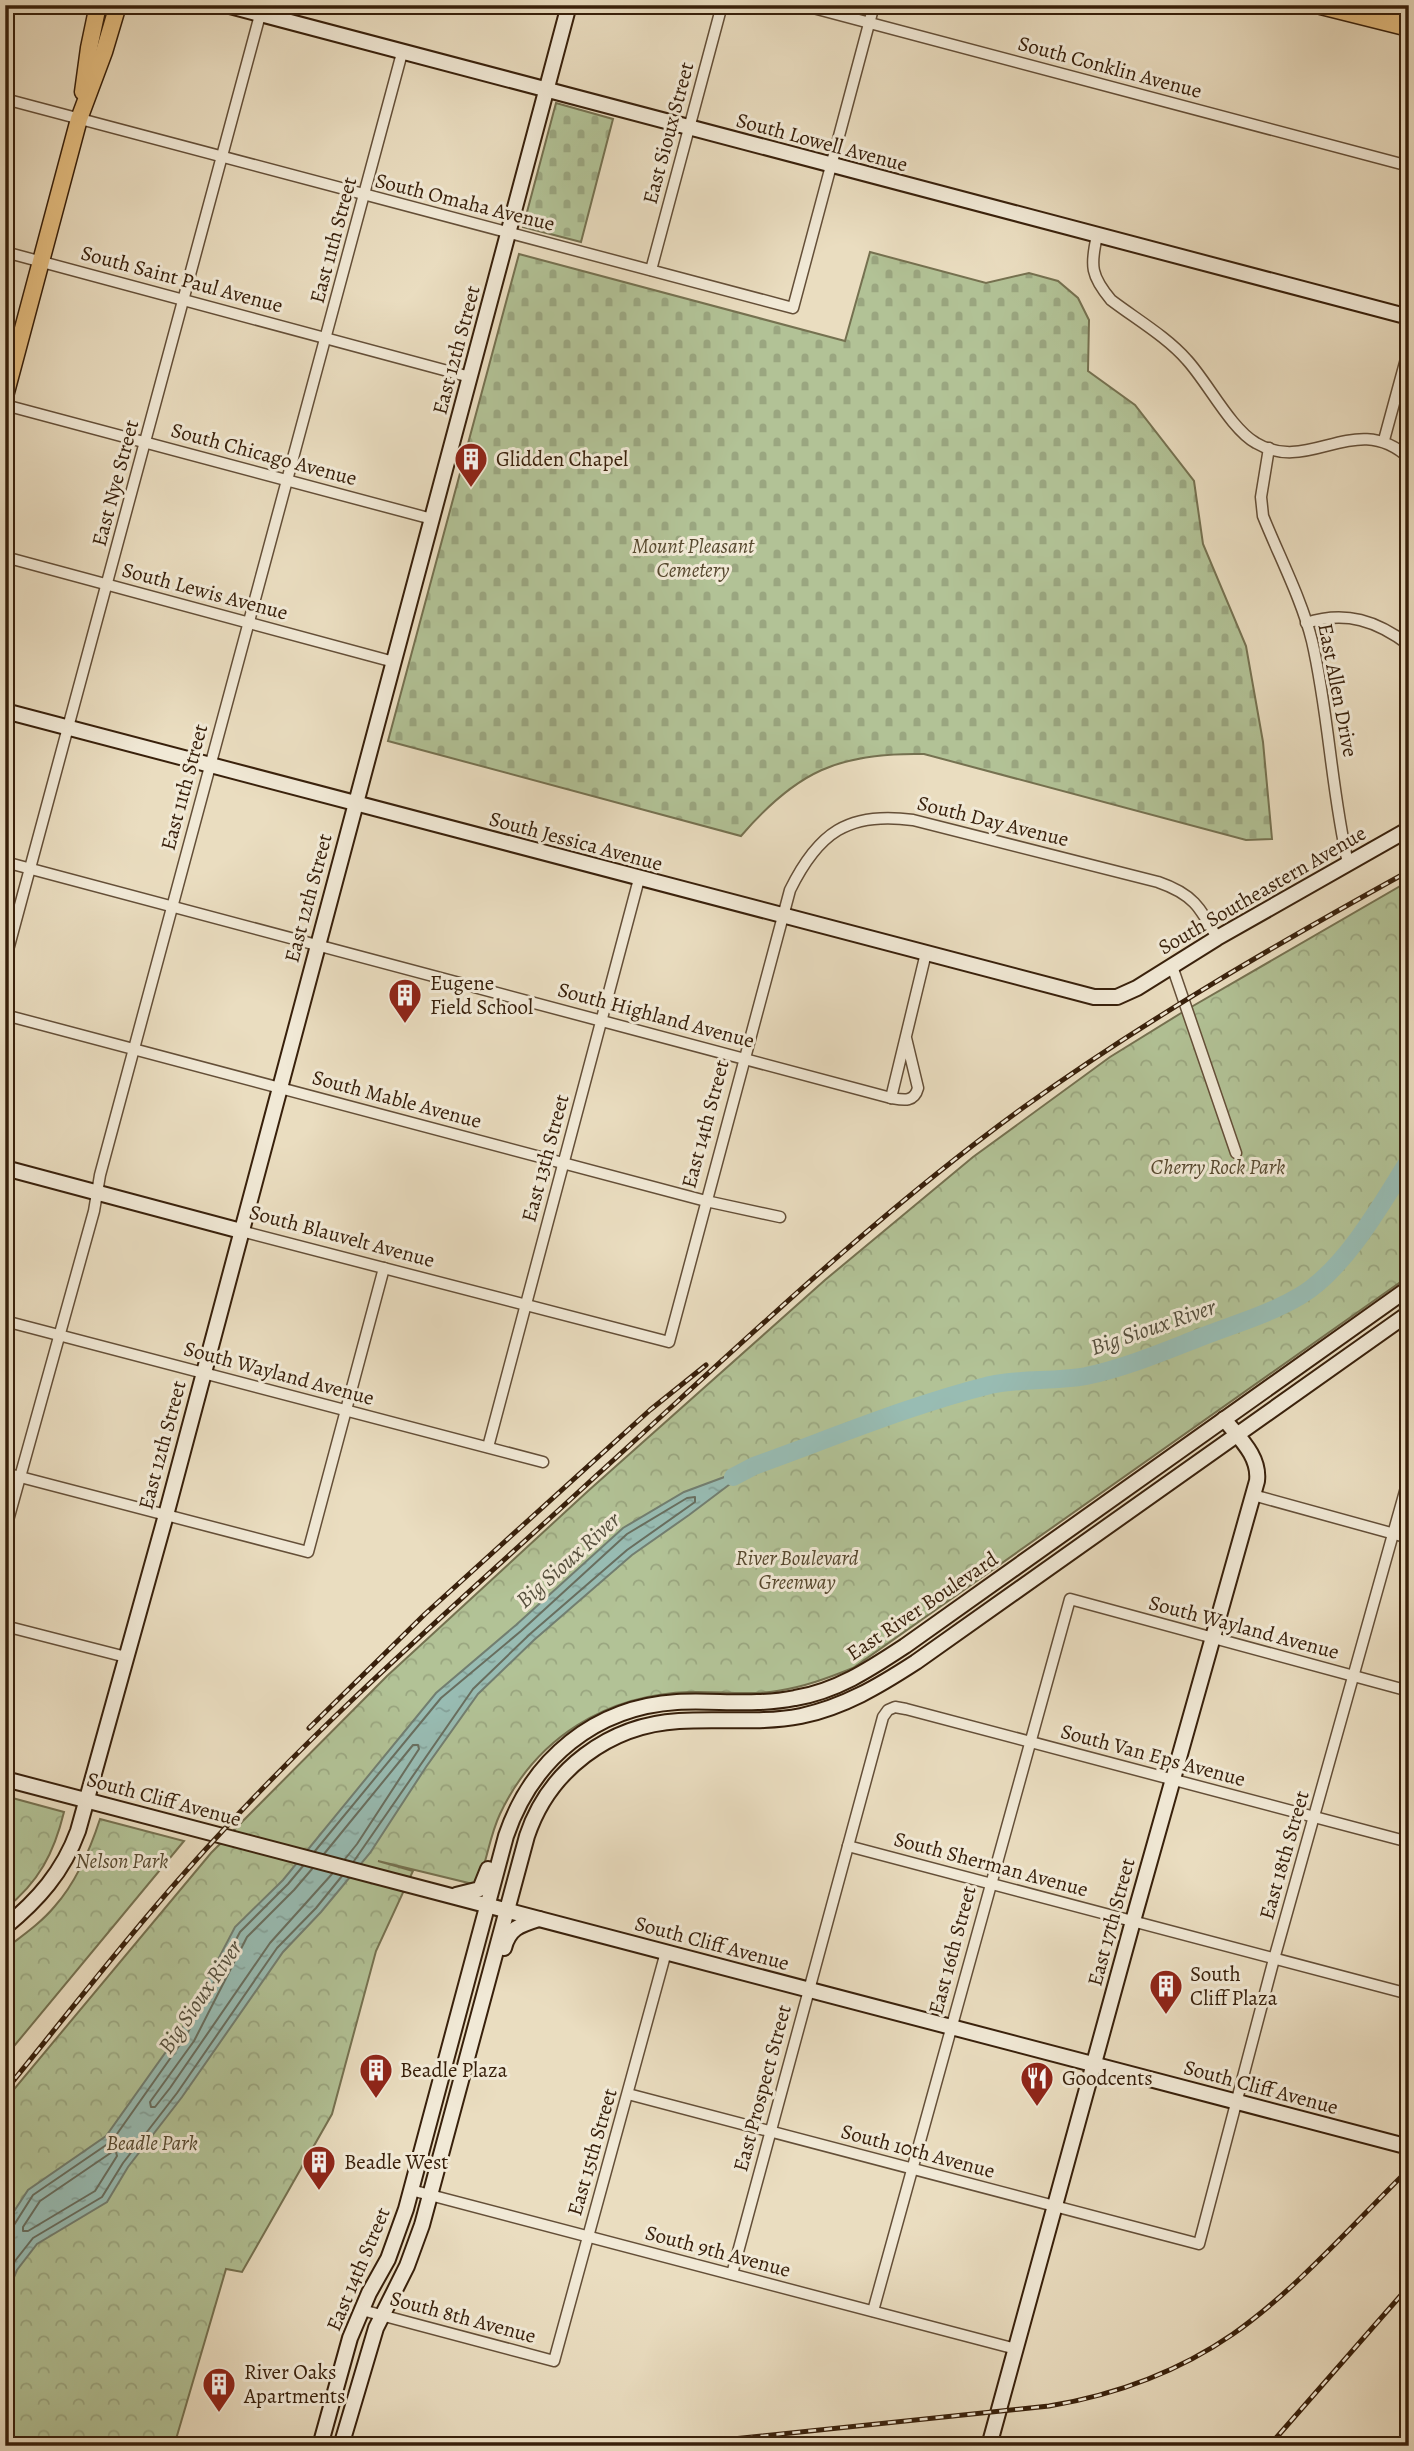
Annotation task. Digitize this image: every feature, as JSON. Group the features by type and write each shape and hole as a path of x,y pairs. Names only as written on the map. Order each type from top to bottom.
{"highway":[{"path":"1321,5 1409,27"},
{"path":"1391,5 1409,10"}],"main road":[{"path":"79,119 98,5"},
{"path":"5,396 79,119 118,5"}],"street":[{"name":"South Lowell Avenue","path":"226,5 1409,317"},
{"name":"East 12th Street","path":"5,1927 32,1905 64,1863 78,1832 166,1515 569,5"},
{"name":"East Sioux Street","path":"651,270 722,5"},
{"name":"South Conklin Avenue","path":"802,5 1409,166"},
{"path":"832,166 874,5"},
{"name":"East Nye Street","path":"5,961 260,15"},
{"name":"East 11th Street","path":"5,1531 60,1336 134,1049 402,52"},
{"name":"South Omaha Avenue","path":"5,100 793,308 832,166"},
{"path":"1097,236 1092,264 1095,278 1102,289 1111,300 1186,358 1243,432 1255,443 1285,452 1312,450 1362,437 1384,440 1409,458"},
{"name":"South Saint Paul Avenue","path":"5,252 470,377"},
{"path":"1384,440 1409,348"},
{"name":"South Chicago Avenue","path":"5,405 432,519"},
{"name":"East Allen Drive","path":"1269,448 1261,497 1263,516 1306,623 1329,736 1340,833 1348,863"},
{"name":"South Lewis Avenue","path":"5,557 394,662"},
{"path":"1306,623 1322,618 1367,620 1389,630 1409,645"},
{"name":"South Jessica Avenue","path":"5,711 1094,997 1117,997 1137,988"},
{"name":"South Day Avenue","path":"782,916 790,890 803,864 816,847 833,832 850,824 875,818 895,818 1177,888 1200,907 1217,938"},
{"name":"South Southeastern Avenue","path":"1137,988 1217,938 1409,829"},
{"name":"South Highland Avenue","path":"5,862 891,1098"},
{"name":"East 13th Street","path":"488,1447 639,879"},
{"name":"East 14th Street","path":"669,1342 782,916"},
{"path":"906,1038 918,1088 916,1095 910,1100 891,1098 926,953"},
{"path":"1172,966 1236,1153"},
{"name":"South Mable Avenue","path":"5,1015 759,1215 780,1217"},
{"name":"South Blauvelt Avenue","path":"5,1168 669,1342"},
{"path":"5,1473 308,1552 384,1268"},
{"name":"East River Boulevard","path":"488,1906 506,1836 521,1798 538,1774 584,1732 636,1709 674,1702 777,1701 820,1692 857,1677 905,1646 1409,1288"},
{"name":"East River Boulevard","path":"506,1910 527,1836 539,1808 560,1777 594,1748 624,1732 659,1723 694,1720 779,1720 825,1710 865,1693 916,1662 1409,1313"},
{"name":"South Wayland Avenue","path":"5,1321 542,1462"},
{"name":"East 17th Street","path":"989,2446 1172,1780 1254,1496 1257,1464 1224,1419"},
{"name":"East 18th Street","path":"1199,2244 1274,1959 1409,1477"},
{"path":"1254,1496 1409,1538"},
{"name":"South Wayland Avenue","path":"1070,1599 1409,1691"},
{"name":"East 16th Street","path":"873,2311 1070,1599"},
{"path":"5,1626 126,1657"},
{"name":"South Van Eps Avenue","path":"888,1710 895,1707 906,1709 1409,1842"},
{"name":"East Prospect Street","path":"732,2274 883,1717 888,1710"},
{"path":"506,1910 500,1901 500,1886 520,1816 536,1788 538,1774"},
{"name":"South Cliff Avenue","path":"5,1779 1409,2147"},
{"path":"452,1896 477,1891 482,1887 505,1812 509,1805 521,1798"},
{"name":"South Sherman Avenue","path":"848,1846 1409,1994"},
{"path":"473,2034 471,2010 492,1932 492,1917 488,1906"},
{"name":"East 14th Street","path":"320,2446 350,2338 388,2259 411,2190 488,1906"},
{"name":"East 14th Street","path":"341,2446 381,2315 415,2247 506,1910"},
{"path":"473,2034 485,2016 509,1933 517,1926 540,1919"},
{"name":"East 15th Street","path":"554,2361 666,1952"},
{"name":"South 10th Avenue","path":"628,2094 1199,2244"},
{"name":"South 9th Avenue","path":"411,2190 1016,2349"},
{"name":"South 8th Avenue","path":"362,2310 554,2361"},
{"path":"328,2446 335,2416 334,2395"}],"green space":[{"path":"556,103 613,119 581,242 523,227"},
{"name":"Mount Pleasant Cemetery","path":"870,252 986,283 1029,273 1058,281 1078,298 1089,320 1088,371 1135,405 1194,481 1203,544 1246,646 1263,742 1272,839 1246,840 924,754 867,757 821,770 781,796 741,836 388,741 519,254 845,341"},
{"path":"1409,881 1409,1276 853,1668 816,1682 777,1691 691,1692 631,1701 578,1725 554,1742 533,1763 515,1787 496,1823 477,1885 378,1861 413,1871 376,1951 332,2114 242,2272 226,2269 174,2446 5,2446 5,2100 211,1853 387,1676 588,1491 825,1280 973,1157 1110,1057","holes":["960,1396 795,1451 889,1416"]},
{"path":"5,1796 64,1812 44,1866 27,1888 5,1909"},
{"name":"Nelson Park","path":"100,1819 184,1841 5,2057 5,1949 44,1918 63,1896 82,1865"}],"water":[{"path":"754,1466 632,1555 534,1640 478,1694 370,1853 321,1912 283,1952 182,2097 128,2167 107,2202 37,2244 17,2270 5,2299 5,2225 28,2190 106,2136 180,2032 235,1927 283,1880 436,1693 623,1528 684,1492"}],"waterway":[{"name":"Big Sioux River","path":"733,1477 754,1466 930,1402 990,1385 1074,1378 1100,1373 1142,1360 1275,1309 1300,1296 1332,1270 1361,1235 1409,1160"}],"railway":[{"path":"5,2091 161,1900 216,1838 307,1744 451,1608 753,1332 859,1239 968,1149 1117,1043 1213,983 1409,871"},
{"path":"309,1728 425,1614 650,1410 706,1365"},
{"path":"665,2446 1049,2406 1098,2395 1145,2380 1212,2348 1256,2317 1324,2256 1409,2169"},
{"path":"1269,2446 1409,2286"}],"place":[{"name":"Glidden Chapel","path":"471,489"},
{"name":"Eugene Field School","path":"405,1025"},
{"name":"South Cliff Plaza","path":"1166,2016"},
{"name":"Beadle Plaza","path":"376,2100"},
{"name":"Goodcents","path":"1037,2108"},
{"name":"Beadle West","path":"319,2192"},
{"name":"River Oaks Apartments","path":"219,2414"}],"park label":[{"name":"Cherry Rock Park","path":"1218,1167"},
{"name":"River Boulevard Greenway","path":"797,1570"},
{"name":"Beadle Park","path":"152,2143"}]}
